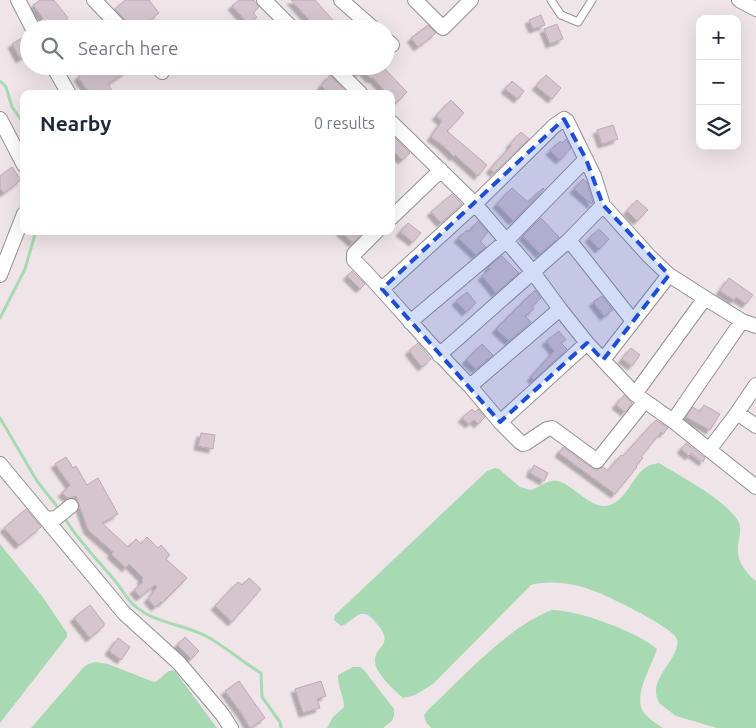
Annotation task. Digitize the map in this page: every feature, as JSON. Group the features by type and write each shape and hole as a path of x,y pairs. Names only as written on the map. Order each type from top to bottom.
{"street":[{"path":"18,0 28,20"},
{"path":"94,0 113,20"},
{"path":"264,0 284,20"},
{"path":"341,0 364,20"},
{"path":"415,0 443,28 471,0"},
{"path":"739,0 756,9"},
{"path":"58,75 67,90"},
{"path":"342,75 357,90"},
{"path":"0,119 20,158"},
{"path":"382,289 475,204 554,126 564,119 567,121 594,176 603,206 649,256 669,275 704,298 742,321 756,326"},
{"path":"395,126 475,204 588,343 640,398 756,487"},
{"path":"410,322 506,241 586,159"},
{"path":"395,214 441,170"},
{"path":"439,355 569,240 603,206"},
{"path":"0,275 20,224"},
{"path":"374,235 354,254 354,260 382,289 439,355 470,386 500,422 523,444 547,429 552,428 597,461 704,298"},
{"path":"569,240 633,321"},
{"path":"603,360 669,275"},
{"path":"470,386 560,309"},
{"path":"672,421 742,321"},
{"path":"500,422 588,343"},
{"path":"709,450 756,385"},
{"path":"737,413 756,426"},
{"path":"0,464 60,513 54,530 124,613 160,644 179,664 222,714 231,728"}],"lane":[{"path":"551,0 561,15 578,22 592,0"}],"highlighted area":[{"path":"564,119 586,159 603,205 669,275 603,360 587,343 500,422 382,289"}],"shaded area":[{"path":"659,463 712,496 730,511 739,522 738,556 745,570 756,581 756,728 717,728 676,716 659,703 656,693 657,685 659,678 675,652 677,639 664,627 624,604 584,588 561,583 531,585 433,684 415,695 403,698 386,682 376,667 375,657 384,641 384,637 373,619 362,614 341,626 334,620 335,615 487,471 495,468 499,469 520,487 531,490 552,481 558,481 597,505 603,506 611,505 623,496 642,470 649,465"},
{"path":"0,544 42,596 67,633 67,637 0,723"},
{"path":"552,610 577,614 607,623 648,642 657,649 644,681 640,698 644,713 663,728 431,728 426,722 424,715 428,710 486,654 518,628"},
{"path":"95,662 108,664 154,682 169,671 175,671 217,728 31,728 83,668"},
{"path":"353,667 360,667 364,670 394,709 392,721 383,728 327,728 333,717 344,707 338,675"}],"building":[{"path":"40,0 54,0 68,18 65,20 41,20 43,18 33,5"},
{"path":"125,0 149,0 159,13 150,20 125,20 115,9"},
{"path":"239,0 254,0 259,7 253,13 257,17 254,20 245,20 232,6"},
{"path":"291,0 315,0 333,20 309,20"},
{"path":"541,15 545,25 533,29 529,20"},
{"path":"557,24 563,39 550,44 544,29"},
{"path":"428,25 436,33 418,47 411,38"},
{"path":"20,39 20,59 12,44"},
{"path":"81,75 121,75 108,84 112,90 87,90 78,77"},
{"path":"330,75 344,90 326,90 321,86"},
{"path":"367,75 391,75 407,92 396,103 395,90 384,90 373,78 371,79"},
{"path":"546,75 561,88 552,99 536,86"},
{"path":"512,81 524,91 518,99 505,89"},
{"path":"451,100 464,113 447,131 487,165 478,176 431,137 442,121 436,116"},
{"path":"613,125 618,139 602,144 597,130"},
{"path":"521,132 529,139 494,173 490,169"},
{"path":"395,138 410,153 402,160 395,153"},
{"path":"566,139 571,148 560,160 550,151 560,141 562,143"},
{"path":"12,167 20,181 4,193 0,188 0,176"},
{"path":"583,179 587,182 593,203 591,204 574,189"},
{"path":"512,188 528,202 544,189 513,221 497,204"},
{"path":"452,194 462,204 441,223 431,212"},
{"path":"637,200 648,210 637,221 627,211"},
{"path":"541,218 559,237 540,254 523,236"},
{"path":"478,221 488,232 480,241 486,247 476,255 458,238 467,230 469,232"},
{"path":"408,223 421,233 413,242 400,232"},
{"path":"599,229 609,239 599,249 589,238"},
{"path":"344,235 360,235 353,243"},
{"path":"502,256 519,273 496,293 482,276 490,269 488,267"},
{"path":"352,271 365,284 360,289 347,276"},
{"path":"729,278 753,295 746,304 736,297 734,300 720,291"},
{"path":"535,290 541,298 532,306 534,309 525,316 531,322 509,341 496,329"},
{"path":"467,292 476,303 466,312 456,301"},
{"path":"602,296 613,310 604,316 593,302"},
{"path":"559,331 566,340 561,343 567,349 534,380 531,377 554,351 546,341"},
{"path":"418,343 431,359 422,367 409,351"},
{"path":"482,344 493,355 476,369 466,360"},
{"path":"631,348 640,355 632,366 622,359"},
{"path":"624,395 632,403 625,412 616,405"},
{"path":"704,405 720,414 710,430 686,417 693,407 700,412"},
{"path":"472,409 475,412 478,409 485,417 478,424 474,420 469,424 462,418"},
{"path":"656,420 668,428 663,434 661,432 641,457 643,458 637,467 615,494 559,453 563,447 592,468 596,470 603,467 608,471"},
{"path":"201,433 215,435 213,449 198,446"},
{"path":"686,443 705,458 703,462 691,453 689,456 681,449"},
{"path":"66,457 73,468 76,466 87,485 98,478 118,514 102,523 128,547 136,539 141,544 147,537 158,548 161,545 170,555 166,559 187,578 162,603 155,607 148,599 157,587 155,585 140,597 134,590 143,582 141,580 143,578 129,564 126,568 111,554 113,552 88,530 76,496 68,498 62,493 70,485 55,464"},
{"path":"534,465 548,473 544,481 530,473"},
{"path":"26,509 41,527 19,545 4,528"},
{"path":"249,578 261,589 232,622 215,606 238,582 242,585"},
{"path":"90,605 104,623 104,626 90,638 74,618"},
{"path":"185,637 199,651 191,659 177,645"},
{"path":"118,638 130,647 121,660 109,651"},
{"path":"239,681 265,718 250,728 225,691"},
{"path":"321,681 326,696 317,699 320,708 303,713 295,689"}],"waterway":[{"path":"0,81 6,87 12,107 20,118"},
{"path":"0,318 25,269 35,235"},
{"path":"0,418 37,481 59,509"},
{"path":"64,517 82,542 135,606 159,620 204,635 261,673 262,697 280,722 281,728"}]}
